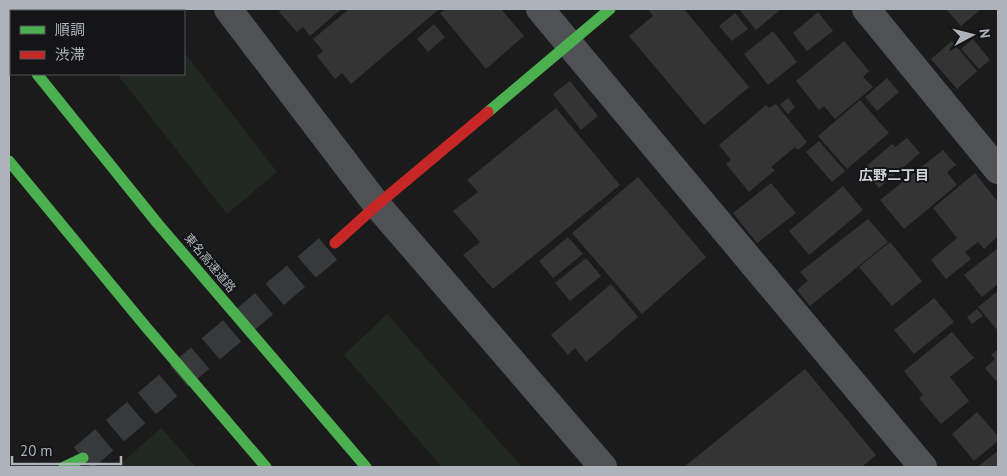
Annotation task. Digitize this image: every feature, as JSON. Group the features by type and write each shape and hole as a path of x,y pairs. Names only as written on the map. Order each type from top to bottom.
{"main road":[{"path":"335,243 377,204 610,9"},
{"name":"東名高速道路","path":"38,75 78,127 203,277 366,467"},
{"path":"9,161 146,327 266,467"},
{"path":"64,467 83,458"}],"street":[{"path":"228,9 377,204 603,467"},
{"path":"540,9 923,467"},
{"path":"866,9 998,170"}],"shaded area":[{"path":"185,53 277,172 227,214 118,75 185,75"},
{"path":"387,314 522,467 442,467 344,355"},
{"path":"161,428 196,467 117,467"}],"building":[{"path":"282,9 341,9 310,36 303,27 297,32 279,12"},
{"path":"349,9 439,9 351,84 342,73 335,79 317,56 323,51 313,39"},
{"path":"446,9 501,9 524,36 486,69 440,13"},
{"path":"650,9 684,9 749,87 704,125 629,36 653,16"},
{"path":"739,9 781,9 756,30"},
{"path":"946,9 981,9 961,26"},
{"path":"818,12 833,31 807,51 793,33"},
{"path":"735,13 748,29 732,41 719,26"},
{"path":"434,24 445,37 428,52 417,39"},
{"path":"773,31 797,62 768,85 744,54"},
{"path":"973,39 990,60 979,69 961,49"},
{"path":"844,41 869,71 863,77 873,87 835,119 824,106 819,110 796,81"},
{"path":"952,41 977,71 957,89 931,59"},
{"path":"887,78 899,92 877,111 865,97"},
{"path":"570,81 598,116 581,130 553,94"},
{"path":"788,98 795,107 788,114 780,105"},
{"path":"860,100 889,133 847,169 818,136"},
{"path":"776,104 807,142 798,150 795,147 771,167 775,170 749,192 726,164 731,160 719,145 766,105 769,108"},
{"path":"556,108 620,185 493,289 463,255 480,242 453,211 478,192 467,180"},
{"path":"907,138 920,153 879,188 863,169 892,144 895,147"},
{"path":"819,141 845,171 832,182 806,152"},
{"path":"943,150 956,165 947,172 957,185 904,229 880,200"},
{"path":"975,173 998,202 998,236 984,249 978,242 965,252 971,259 946,279 931,260 957,238 933,208"},
{"path":"638,177 706,257 642,314 572,233"},
{"path":"771,183 796,213 757,243 733,213"},
{"path":"843,186 863,210 809,255 789,231"},
{"path":"868,219 888,242 810,306 797,290 808,281 800,272"},
{"path":"568,237 583,254 553,278 539,261"},
{"path":"890,242 922,281 892,306 859,267"},
{"path":"998,248 998,284 982,297 964,275"},
{"path":"586,258 601,276 570,301 555,283"},
{"path":"611,284 638,317 586,362 575,348 568,355 551,335"},
{"path":"998,291 998,331 978,307"},
{"path":"934,298 954,322 914,354 894,330"},
{"path":"977,309 983,316 972,324 967,317"},
{"path":"952,332 974,358 950,377 969,401 941,424 919,398 923,395 904,371"},
{"path":"998,349 998,383 985,368 995,359 991,355"},
{"path":"805,369 876,455 862,467 684,467"},
{"path":"977,412 998,436 998,441 974,461 952,434"},
{"path":"998,451 998,467 977,467"}],"tunnel":[{"path":"83,458 335,243"}],"traffic: fast":[{"path":"488,112 610,9"},
{"path":"38,75 158,224 366,467"},
{"path":"9,161 146,327 266,467"},
{"path":"64,467 83,458"}],"traffic: jam":[{"path":"335,243 377,205 488,112"}],"district":[{"name":"広野二丁目","path":"894,175"}]}
